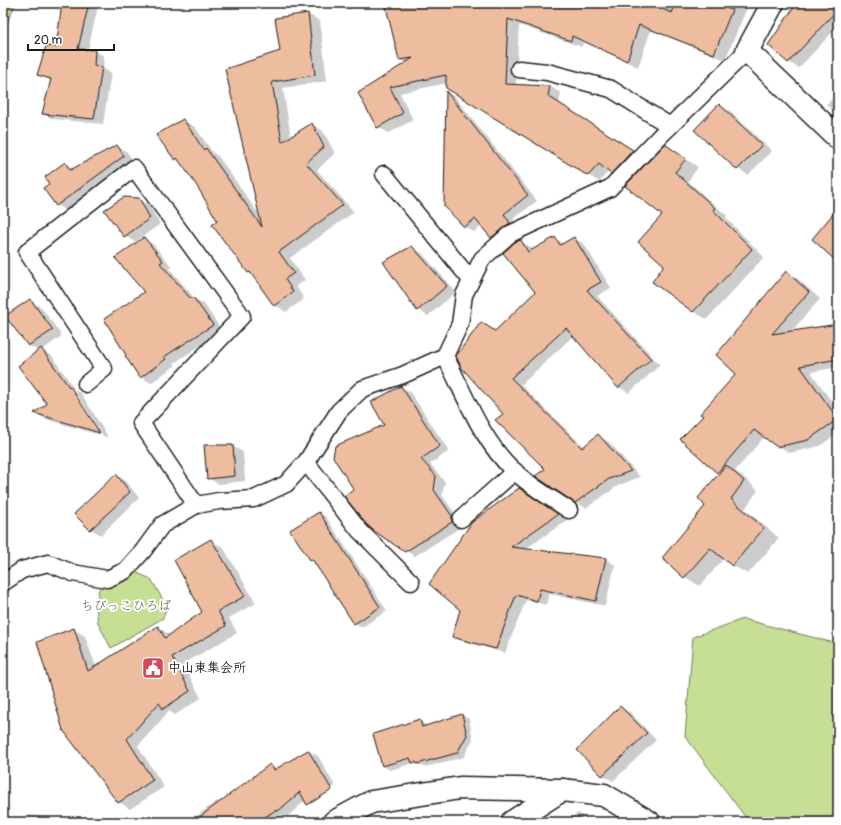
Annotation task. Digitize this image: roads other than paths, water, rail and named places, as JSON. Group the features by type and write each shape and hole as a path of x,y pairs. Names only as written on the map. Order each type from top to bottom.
{"street":[{"path":"773,3 747,51 838,138"},
{"path":"334,822 371,802 460,788 562,790 604,794 649,822"},
{"path":"512,822 562,790"}],"lane":[{"path":"3,583 22,570 48,563 73,573 107,579 124,571 143,551 162,525 196,506 219,501 254,499 286,484 306,462 339,411 362,389 403,375 445,356 460,324 464,295 482,259 510,234 610,188 670,126 747,51"},
{"path":"519,69 547,72 610,88 670,126"},
{"path":"86,384 104,369 27,252 134,168 242,316 141,423 196,506"},
{"path":"384,174 471,280"},
{"path":"445,356 485,435 505,461 515,471 569,510"},
{"path":"306,462 359,530 411,582"},
{"path":"461,519 515,471"}],"place":[{"name":"中山東集会所","path":"153,668"}],"park label":[{"name":"ちびっこひろば","path":"126,606"}]}
